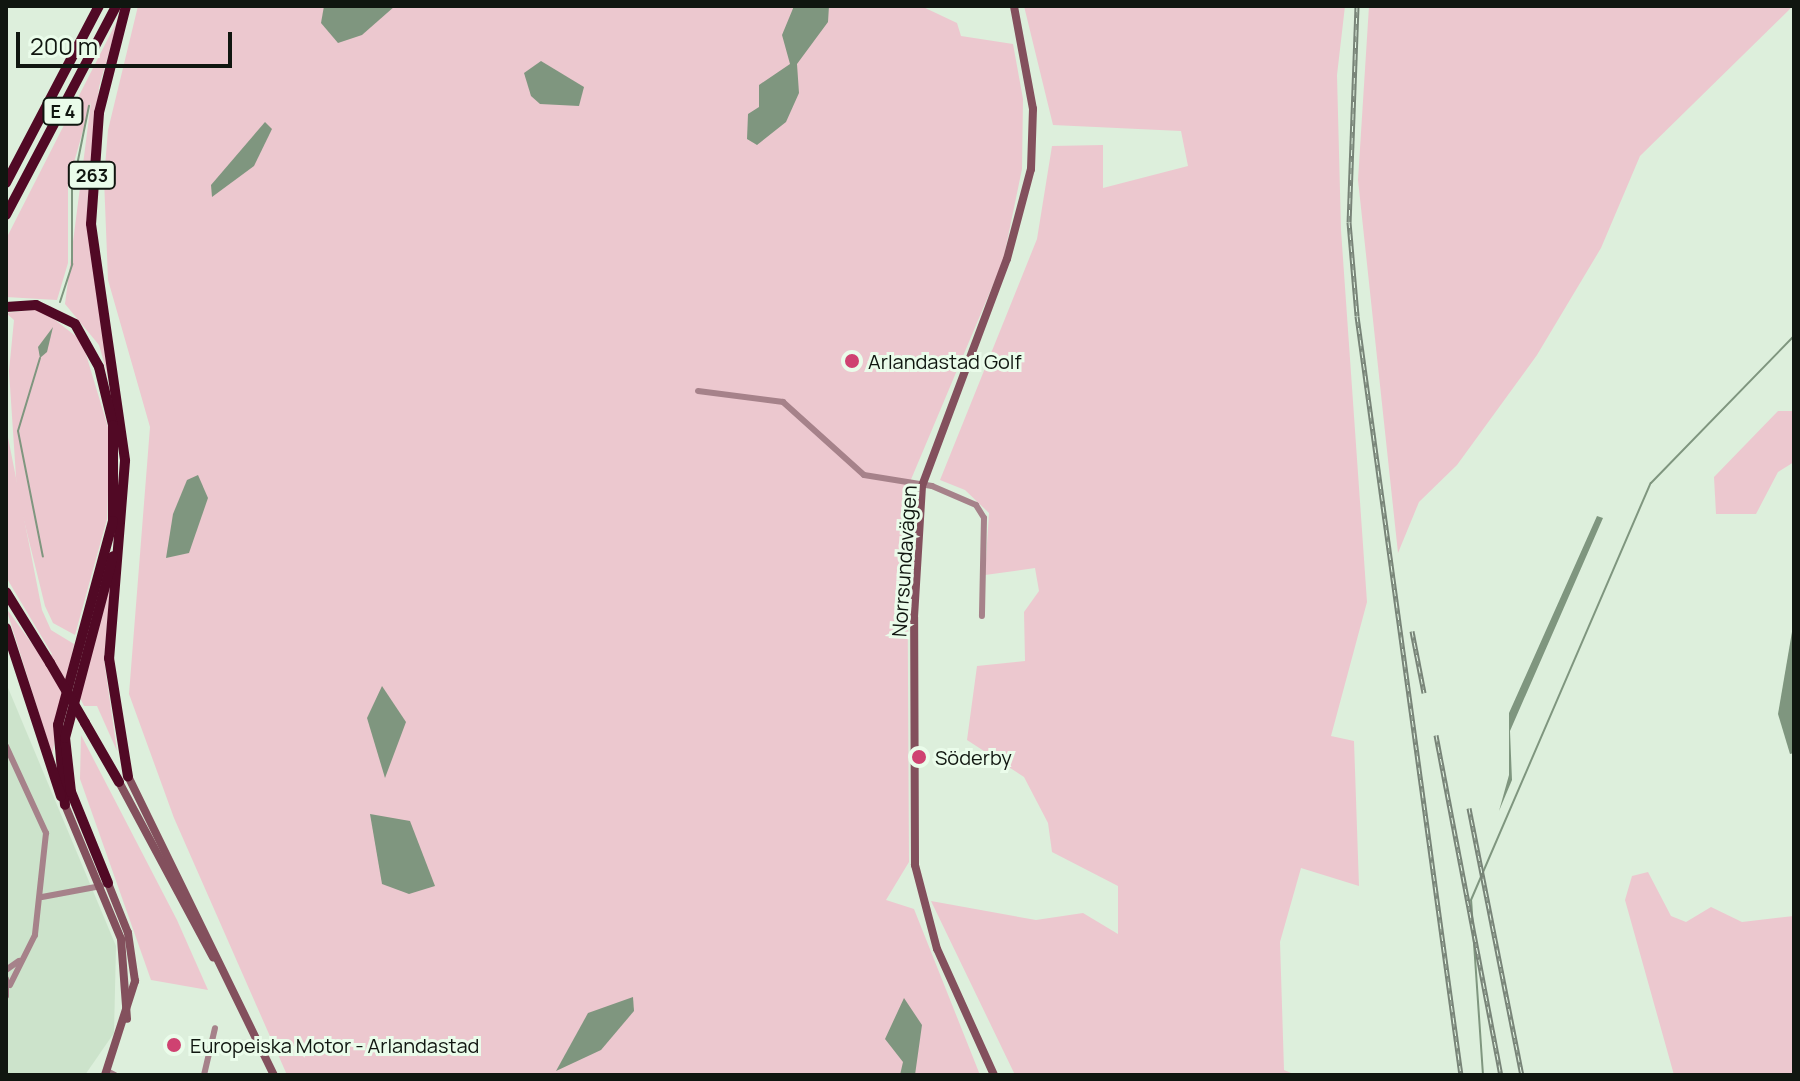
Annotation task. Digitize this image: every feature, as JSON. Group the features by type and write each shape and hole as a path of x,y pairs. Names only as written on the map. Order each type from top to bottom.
{"highway":[{"name":"E 4","path":"6,183 99,6"},
{"name":"E 4","path":"6,215 116,6"},
{"name":"263","path":"124,779 109,658 122,518 123,431 96,281 91,203 99,113 126,6"},
{"path":"6,307 36,305 75,324 99,367 113,425 113,521 58,725 65,805"},
{"path":"104,885 71,792 65,738 122,518"},
{"name":"263","path":"6,592 85,723 124,779"},
{"path":"6,628 65,805"}],"street":[{"name":"Norrsundavägen","path":"994,1075 937,949 915,865 922,486 1007,259 1031,169 1033,109 1014,6"},
{"path":"698,391 783,402 845,465 878,480 959,493 984,518 982,616"},
{"path":"6,746 46,833 42,897 21,959 8,982 6,997"},
{"name":"263","path":"124,779 274,1075"},
{"path":"65,805 132,951 134,995 109,1074"},
{"path":"42,897 104,885"},
{"path":"6,970 21,959"},
{"path":"204,1075 215,1028"}],"shaded area":[{"name":"Arlandastad Golf","path":"138,6 921,6 957,23 961,36 1013,44 1023,99 1022,169 1003,261 907,489 909,862 886,900 914,909 980,1075 287,1075 174,818 129,694 150,427 108,280 104,179 108,130"},
{"path":"324,6 395,6 362,35 338,43 321,23"},
{"path":"794,6 829,6 828,22 797,64 799,93 786,122 757,145 747,139 748,114 759,107 759,85 790,64 782,35"},
{"path":"1024,6 1345,6 1337,75 1341,230 1367,602 1331,736 1354,741 1359,886 1301,868 1280,942 1284,1070 1296,1075 1015,1075 931,901 1036,920 1083,913 1118,934 1118,886 1052,852 1048,823 1024,777 967,740 977,666 1025,661 1024,612 1039,591 1035,568 985,575 989,513 965,490 940,480 1037,239 1052,146 1103,145 1103,188 1188,166 1181,131 1053,125"},
{"path":"1369,6 1793,6 1640,156 1601,248 1537,355 1457,465 1419,502 1398,553 1358,180"},
{"path":"119,17 99,87 87,207 110,383 99,345 65,304 91,102 68,184 68,263 57,300 6,297 6,239"},
{"path":"541,61 584,87 579,106 540,104 531,96 524,73"},
{"path":"265,122 272,129 254,166 212,197 211,185"},
{"path":"41,309 82,341 110,434 107,519 75,635 53,623 45,606 17,492 9,371 14,320 6,313"},
{"path":"53,327 47,352 40,358 38,347"},
{"path":"1778,411 1794,411 1794,462 1778,472 1756,514 1716,514 1714,477"},
{"path":"6,427 42,610 51,630 74,644 52,755 6,608 46,663 52,654 6,577"},
{"path":"198,475 208,498 189,553 166,558 173,514 187,480"},
{"path":"1597,516 1603,518 1510,731 1512,780 1499,811 1509,775 1509,713"},
{"path":"111,580 104,660 117,751 97,706 84,706 77,692"},
{"path":"1794,620 1794,753 1790,754 1778,714"},
{"path":"6,683 116,946 114,1033 85,1075 6,1075"},
{"path":"382,686 406,722 385,778 367,718"},
{"path":"81,735 177,920 208,990 151,980 80,779"},
{"path":"370,814 410,821 435,886 409,894 382,884"},
{"path":"1648,872 1671,916 1686,922 1711,907 1742,922 1794,916 1794,1075 1674,1075 1625,900 1632,876"},
{"path":"633,997 634,1011 601,1050 556,1071 588,1013"},
{"path":"904,998 922,1025 915,1075 900,1075 903,1062 885,1039"}],"waterway":[{"path":"60,302 72,264 72,190 89,106"},
{"path":"1483,1075 1471,900 1651,483 1794,336"},
{"path":"40,358 18,431 43,557"}],"railway":[{"path":"1357,6 1349,222 1357,316 1461,1075"},
{"path":"1412,631 1424,693"},
{"path":"1436,735 1501,1075"},
{"path":"1469,808 1522,1075"}],"place":[{"name":"Arlandastad Golf","path":"852,361"},
{"name":"Söderby","path":"919,757"},
{"name":"Europeiska Motor - Arlandastad","path":"174,1045"}]}
